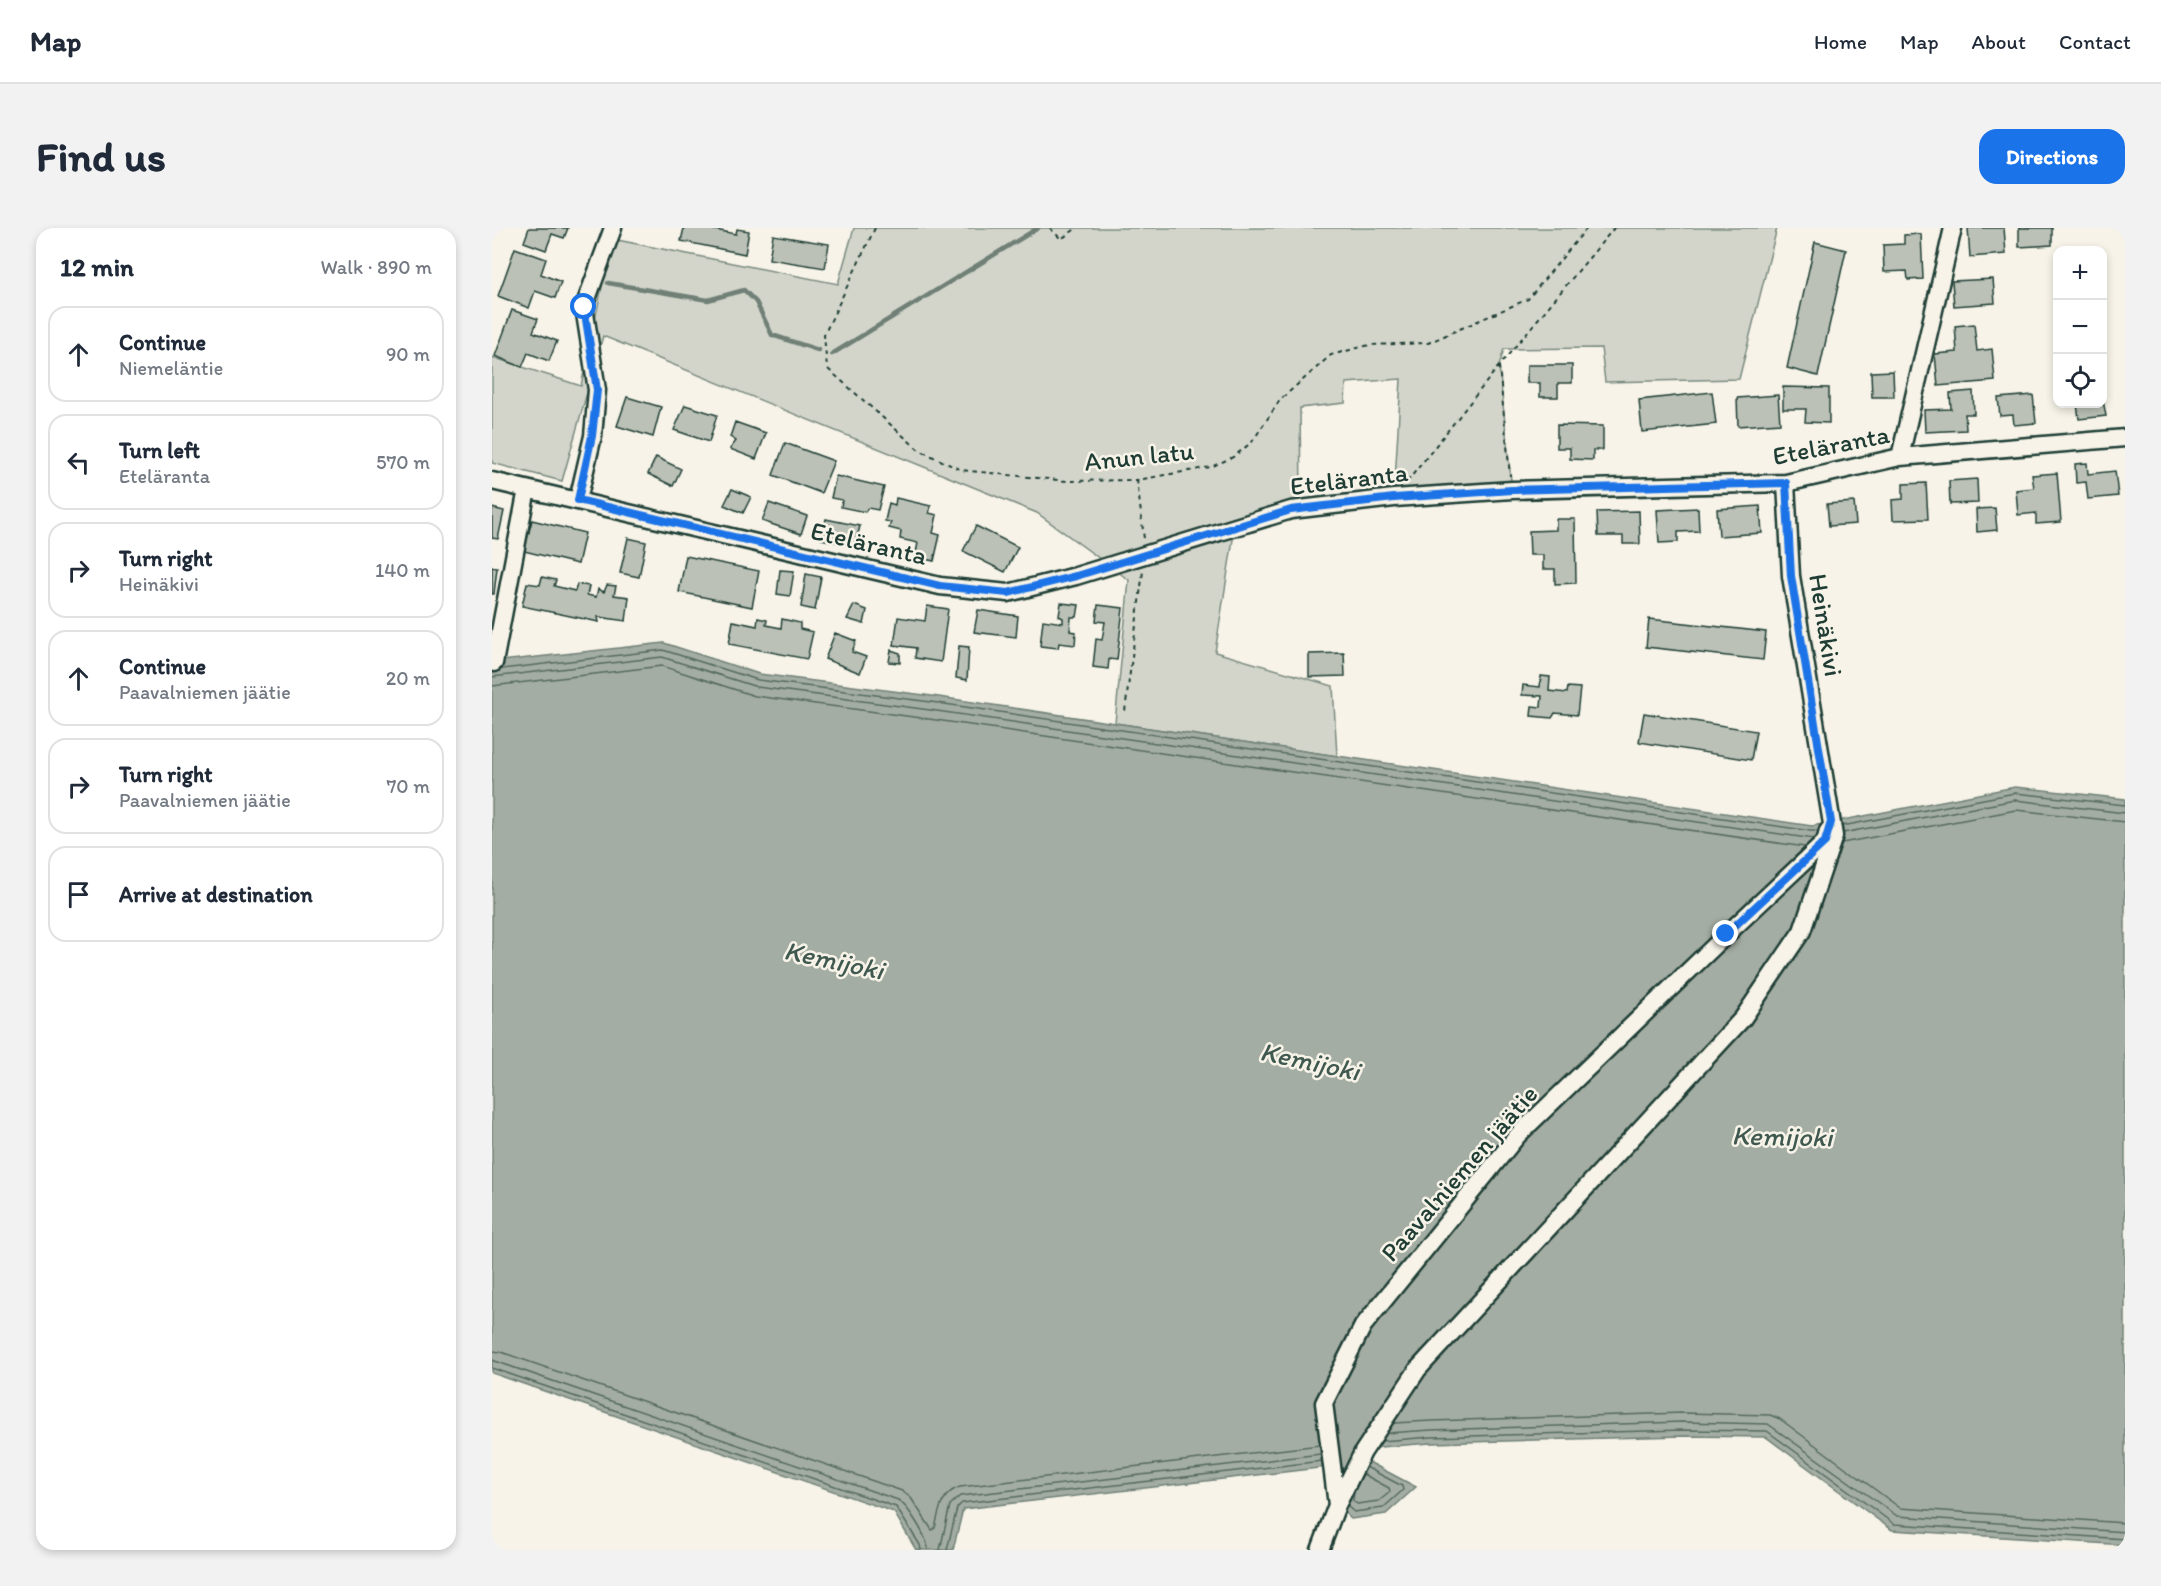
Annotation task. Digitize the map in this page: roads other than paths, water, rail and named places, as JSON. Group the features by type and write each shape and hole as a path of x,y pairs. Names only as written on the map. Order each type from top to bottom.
{"street":[{"path":"578,500 592,436 597,390 584,307 613,228"},
{"path":"1899,457 1953,228"},
{"name":"Eteläranta","path":"492,480 940,586 1008,593 1076,576 1291,510 1394,498 1512,490 1786,483 1899,457 2125,438"},
{"name":"Heinäkivi","path":"1786,483 1791,576 1823,775"},
{"path":"494,663 526,489"},
{"name":"Paavalniemen jäätie","path":"1320,1550 1337,1505 1364,1452 1418,1369 1743,1018 1802,931 1834,836 1823,775"},
{"name":"Paavalniemen jäätie","path":"1337,1505 1324,1403 1363,1326 1518,1135 1825,842 1831,822"}],"water":[{"name":"Kemijoki","path":"664,643 759,674 932,696 1812,826 2015,787 2125,799 2125,1545 1892,1530 1766,1437 1683,1436 1431,1443 1380,1447 1369,1452 1367,1461 1416,1487 1386,1514 1351,1519 1337,1505 1341,1495 1342,1475 1327,1467 963,1509 953,1550 916,1550 894,1512 492,1373 492,662"}],"waterway":[{"path":"832,354 1038,228"},
{"path":"608,283 708,300 744,290 756,302 772,335 818,350"}]}
